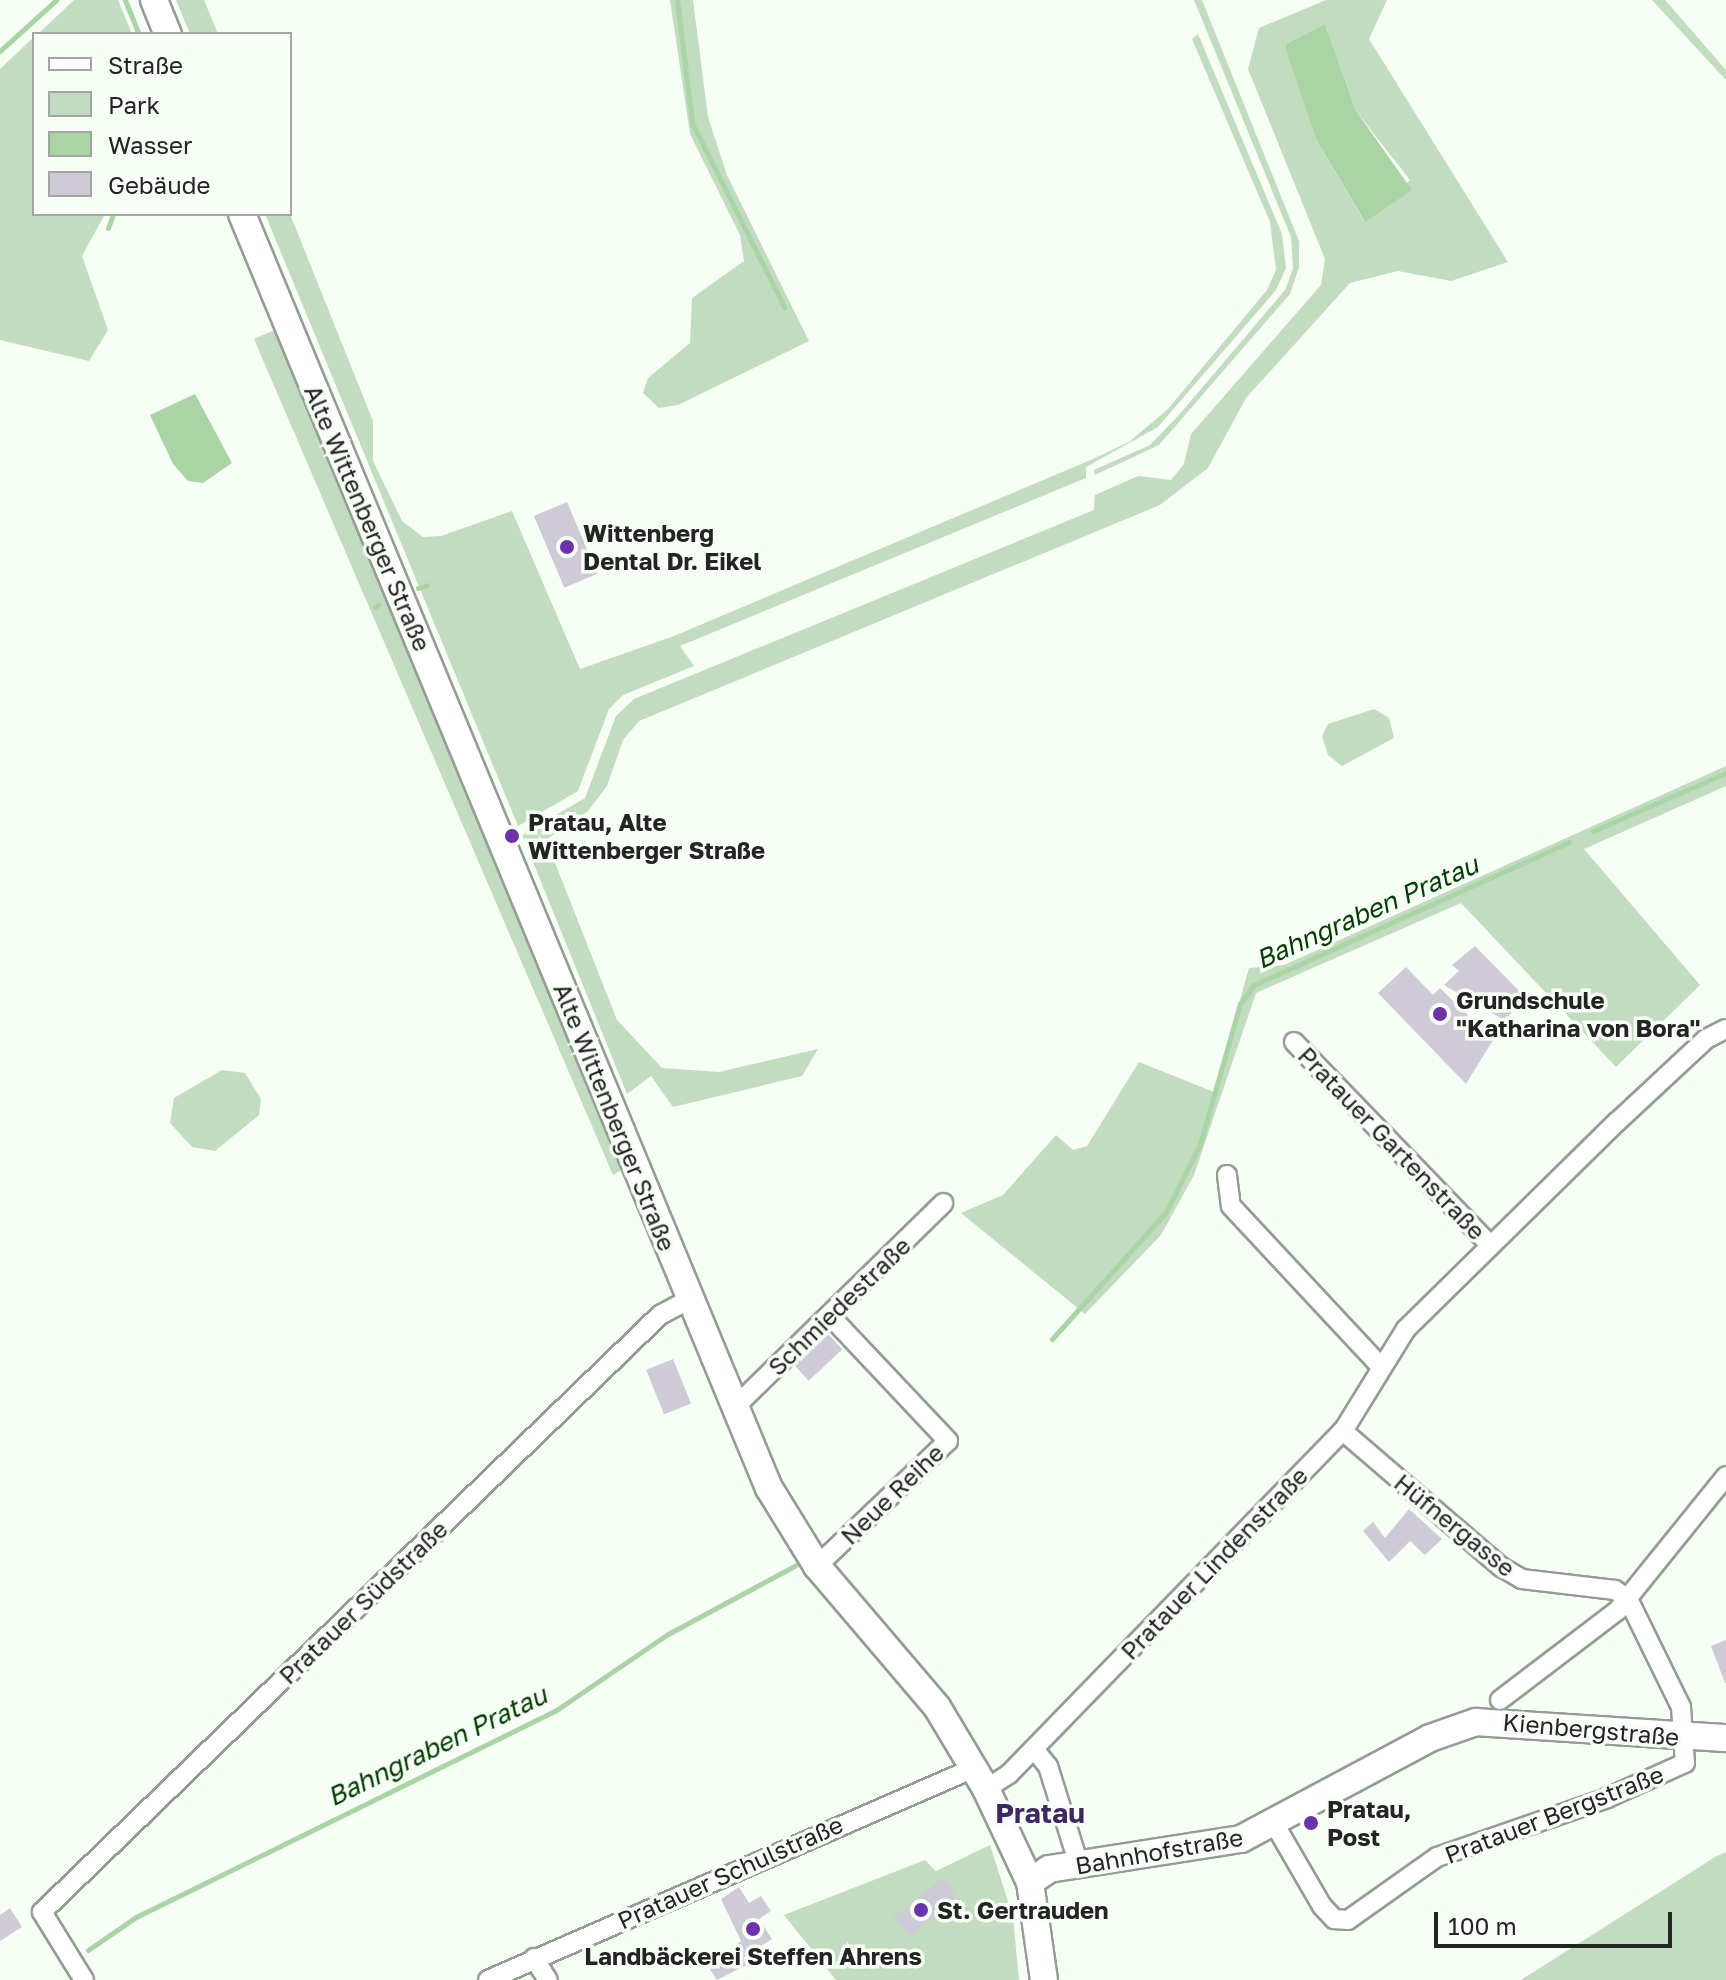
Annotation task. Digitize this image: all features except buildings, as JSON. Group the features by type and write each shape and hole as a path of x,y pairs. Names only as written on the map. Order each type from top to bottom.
{"street":[{"path":"154,0 167,32"},
{"name":"Alte Wittenberger Straße","path":"243,216 734,1408 788,1525 817,1566 937,1707 980,1778 1030,1882 1044,1980"},
{"name":"Pratauer Lindenstraße","path":"980,1778 1034,1749 1343,1431 1406,1329 1489,1244 1706,1039 1726,1029"},
{"name":"Pratauer Gartenstraße","path":"1294,1042 1489,1244"},
{"path":"1227,1175 1231,1206 1382,1368"},
{"name":"Schmiedestraße","path":"734,1408 943,1203"},
{"name":"Pratauer Südstraße","path":"84,1980 42,1912 660,1315 690,1299"},
{"name":"Neue Reihe","path":"817,1566 948,1441 830,1316"},
{"name":"Hüfnergasse","path":"1343,1431 1501,1567 1522,1579 1615,1590 1628,1599"},
{"path":"1500,1700 1628,1599 1726,1476"},
{"path":"1628,1599 1676,1694 1684,1737"},
{"name":"Kienbergstraße","path":"1457,1726 1497,1719 1684,1737 1726,1738"},
{"name":"Bahnhofstraße","path":"1030,1882 1049,1869 1226,1842 1275,1825 1457,1726"},
{"name":"Pratauer Bergstraße","path":"1275,1825 1322,1906 1334,1919 1348,1920 1437,1857 1673,1770 1685,1763 1684,1737"},
{"path":"1034,1749 1048,1766 1079,1865"},
{"name":"Pratauer Schulstraße","path":"488,1980 534,1958 980,1778"},
{"path":"534,1958 548,1980"}],"green space":[{"path":"74,0 118,0 131,32 40,32"},
{"path":"176,0 204,0 217,32 189,32"},
{"path":"670,0 693,0 708,117 727,175 809,341 678,405 659,408 643,393 648,378 690,343 692,298 744,261 740,235 690,134"},
{"path":"1194,0 1202,0 1299,241 1299,267 1290,294 1159,445 1095,475 1094,470 1150,445 1179,415 1285,290 1293,269 1291,237"},
{"path":"1326,0 1387,0 1369,39 1508,262 1451,281 1398,271 1350,283 1246,398 1208,468 1160,505 639,721 623,740 607,786 588,811 546,840 617,1020 662,1068 719,1072 818,1049 802,1076 673,1107 651,1076 627,1094 522,835 585,798 616,716 634,699 1094,510 1095,495 1138,476 1171,480 1184,464 1191,434 1321,285 1325,259 1248,69 1259,28","holes":["1325,24 1356,111 1410,180 1364,221 1316,139 1286,44"]},
{"path":"1652,0 1665,0 1726,70 1726,80"},
{"path":"1198,34 1282,234 1286,268 1276,290 1158,427 1086,467 1086,478 680,646 694,666 623,695 609,709 578,791 518,826 266,216 291,216 373,421 373,461 402,521 423,537 441,536 512,511 580,669 674,636 1093,459 1129,442 1168,409 1267,290 1276,270 1270,222 1192,39"},
{"path":"32,39 32,216 104,216 82,256 108,330 89,361 0,340 0,69"},
{"path":"279,328 623,1169 613,1175 254,339"},
{"path":"1374,709 1389,718 1394,738 1342,766 1328,755 1322,736 1328,724"},
{"path":"1726,766 1726,786 1584,849 1700,985 1616,1067 1461,903 1256,993 1194,1175 1161,1235 1085,1314 961,1213 1003,1195 1056,1135 1073,1150 1087,1146 1139,1062 1214,1092 1249,968 1284,965"},
{"path":"222,1070 245,1073 261,1099 259,1115 215,1151 192,1147 170,1123 174,1098"},
{"path":"990,1845 1013,1917 1019,1980 836,1980 784,1915 925,1860 936,1871"},
{"path":"1726,1852 1726,1980 1521,1980 1715,1857"}],"water":[{"path":"1325,24 1356,111 1412,190 1365,222 1316,139 1286,50 1286,44"},
{"path":"195,394 232,463 203,483 188,481 173,464 150,415"}],"waterway":[{"path":"0,51 56,0"},
{"path":"125,0 138,32"},
{"path":"677,0 692,123 784,307"},
{"path":"108,228 112,216"},
{"path":"418,588 427,585"},
{"name":"Bahngraben Pratau","path":"1593,831 1726,773"},
{"name":"Bahngraben Pratau","path":"1052,1339 1166,1212 1200,1144 1240,1004 1254,985 1569,842"},
{"name":"Bahngraben Pratau","path":"88,1950 136,1917 555,1711 668,1634 796,1565"}],"place":[{"name":"Wittenberg Dental Dr. Eikel","path":"567,547"},
{"name":"Pratau, Alte Wittenberger Straße","path":"512,836"},
{"name":"Grundschule \"Katharina von Bora\"","path":"1440,1014"},
{"name":"Pratau, Post","path":"1311,1823"},
{"name":"St. Gertrauden","path":"921,1910"},
{"name":"Landbäckerei Steffen Ahrens","path":"753,1929"}],"district":[{"name":"Pratau","path":"1040,1813"}]}
